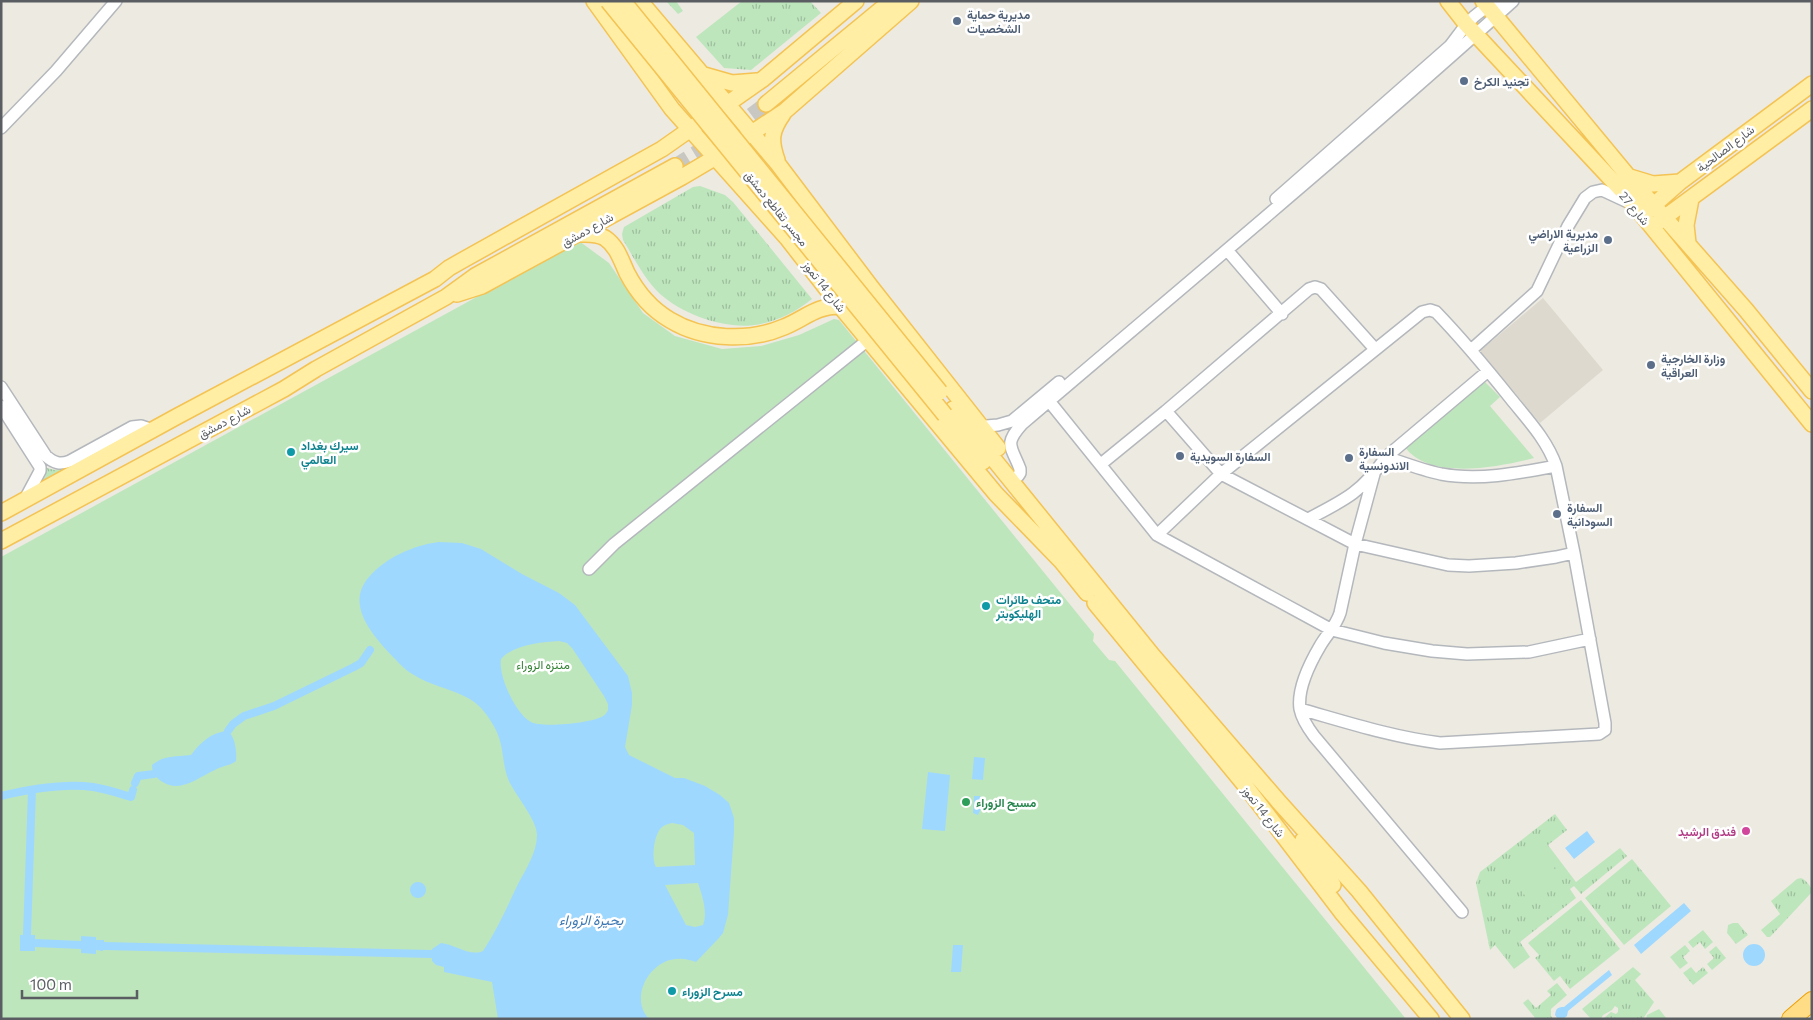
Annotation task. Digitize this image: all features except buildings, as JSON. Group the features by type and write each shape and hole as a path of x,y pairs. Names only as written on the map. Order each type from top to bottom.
{"highway":[{"path":"1791,1019 1812,1001"},
{"path":"1806,1019 1812,1014"}],"main road":[{"name":"شارع 14 تموز","path":"594,1 672,109 695,126 718,155 736,183 787,238 868,340 1010,488 1067,559 1091,598 1359,891 1462,1019"},
{"name":"مجسر تقاطع دمشق","path":"608,1 949,412"},
{"name":"مجسر تقاطع دمشق","path":"623,1 949,412"},
{"name":"شارع 14 تموز","path":"640,1 702,75 723,107 747,136 778,164 975,427 1010,488"},
{"path":"723,107 763,79 856,1"},
{"path":"876,1 764,100 891,1"},
{"path":"747,136 785,111 911,1"},
{"name":"شارع 27","path":"1448,1 1471,29 1632,204 1812,424"},
{"name":"شارع 27","path":"1491,6 1628,176 1768,337 1812,391"},
{"path":"702,75 732,83 753,82 763,79"},
{"name":"شارع الصالحية","path":"1647,222 1653,204 1812,84"},
{"path":"672,109 672,162 717,174 736,183"},
{"name":"شارع الصالحية","path":"1647,222 1665,217 1812,109"},
{"path":"778,164 772,136 776,125 785,111"},
{"name":"شارع دمشق","path":"446,297 482,286 579,234 672,162 695,126"},
{"name":"شارع دمشق","path":"1,513 435,279 456,264 672,162 718,155"},
{"name":"شارع دمشق","path":"1,541 284,390 316,369 446,297 475,276 672,162"},
{"path":"1628,176 1653,184 1680,182"},
{"path":"1688,244 1686,225 1691,198"},
{"path":"579,234 593,234 605,238 616,248 631,280 653,308 670,320 697,331 729,337 758,335 786,327 819,308 840,306"},
{"path":"1751,350 1768,337"},
{"path":"316,369 330,353 330,347 325,339"},
{"name":"شارع 14 تموز","path":"949,412 975,427"},
{"name":"شارع 14 تموز","path":"949,412 1149,660 1343,914 1432,1019"},
{"path":"127,445 121,453 122,464 128,468 135,468"},
{"path":"93,464 101,464 106,469 106,484"},
{"name":"شارع 14 تموز","path":"1279,802 1322,869 1348,905 1441,1019"},
{"path":"1279,802 1331,870 1452,1019"},
{"path":"1343,914 1365,953 1419,1019"}],"street":[{"path":"1,128 56,71 116,1"},
{"path":"1010,488 1020,472 1011,447 1011,440 1022,424 1227,250 1471,29 1491,6 1513,1"},
{"path":"975,427 1005,424 1017,418 1263,210 1471,29"},
{"path":"1471,350 1537,291 1568,226 1586,198 1593,192 1602,190 1632,204"},
{"path":"1227,250 1282,314"},
{"path":"1101,464 1309,290 1316,287 1321,289 1376,349"},
{"path":"1157,535 1221,474 1422,312 1430,310 1436,312 1471,350 1540,435 1551,452 1556,466 1590,639 1605,730 1599,734 1440,743 1378,730 1300,709"},
{"path":"589,569 614,544 868,340"},
{"path":"1308,519 1344,500 1362,487 1386,457 1488,371"},
{"path":"1,387 34,446 39,462 40,472 24,501"},
{"path":"1049,401 1157,535 1332,630 1384,643 1432,651 1467,654 1530,652 1590,639"},
{"path":"1,406 34,446 55,463 65,463 132,427 140,426 153,430"},
{"path":"1166,411 1221,474 1356,544 1448,565 1469,566 1516,563 1574,553"},
{"path":"1386,457 1435,472 1463,476 1495,475 1556,466"},
{"path":"1374,474 1340,613 1332,630 1320,645 1311,664 1302,687 1300,709 1305,723 1314,736 1462,912"}],"shaded area":[{"path":"1543,298 1603,370 1540,423 1480,351"}],"green space":[{"path":"666,1 676,1 683,11 678,14"},
{"path":"742,1 810,1 821,13 751,70 724,68 696,37"},
{"path":"700,186 725,195 733,202 812,299 794,311 775,320 748,326 708,320 682,309 660,294 645,276 623,240 624,227 693,187"},
{"name":"متنزه الزوراء","path":"579,241 609,263 643,313 675,336 722,349 761,346 799,335 834,319 839,320 1094,634 1093,641 1109,660 1115,661 1406,1019 1,1019 1,557"},
{"path":"1482,379 1500,397 1490,406 1534,458 1502,465 1465,469 1447,468 1416,458 1405,447"},
{"path":"47,468 55,470 69,468 38,484 45,477"},
{"path":"1555,814 1567,830 1548,845 1576,882 1620,848 1627,856 1581,894 1574,886 1570,889 1576,898 1520,942 1530,957 1514,969 1495,945 1490,950 1476,883 1480,872"},
{"path":"1534,843 1558,873 1527,898 1503,868"},
{"path":"1632,859 1671,906 1624,945 1585,898"},
{"path":"1797,879 1805,880 1812,892 1770,937 1767,937 1761,930 1780,914 1771,901"},
{"path":"1581,900 1620,949 1570,989 1560,976 1554,981 1535,958 1539,955 1528,943"},
{"path":"1738,923 1748,935 1736,944 1727,933 1728,925"},
{"path":"1703,930 1713,942 1705,949 1700,942 1693,948 1688,942"},
{"path":"1685,945 1690,951 1683,957 1688,963 1680,969 1670,957"},
{"path":"1716,946 1726,958 1712,970 1707,964 1714,958 1709,952"},
{"path":"1633,967 1641,974 1635,980 1654,1002 1643,1019 1604,1018 1611,1012 1616,1014 1618,1012 1618,1008 1615,1006 1603,1015 1601,1019 1591,1019 1582,1009"},
{"path":"1691,967 1696,973 1703,967 1708,973 1693,985 1683,973"},
{"path":"1557,983 1567,995 1551,1009 1553,1019 1536,1019 1523,1003 1528,999 1536,1008 1551,995 1547,991"},
{"path":"1659,1009 1667,1019 1646,1019 1647,1015"}],"water":[{"name":"بحيرة الزوراء","path":"439,542 462,543 481,549 522,574 559,593 575,605 628,676 632,693 632,705 625,747 629,755 675,778 684,778 705,786 729,803 734,818 734,832 728,915 723,933 696,962 681,959 666,961 650,973 642,991 641,1001 643,1010 649,1019 498,1019 492,982 444,972 444,967 436,965 432,961 432,949 441,943 467,951 483,951 530,860 537,841 537,835 531,816 508,780 499,737 481,708 467,698 411,673 386,650 365,620 360,599 362,588 369,577 392,558 410,549","holes":["559,641 567,643 572,648 604,696 608,704 608,710 603,716 579,723 537,724 525,718 514,703 502,675 501,659 506,654 520,647 536,643","672,823 683,825 694,833 695,865 656,867 654,863 655,841 659,831 665,825","698,883 705,909 703,925 695,927 686,925 665,885"]},
{"path":"228,731 235,744 236,761 234,763 188,783 175,786 168,785 154,774 152,765 156,762 170,757 191,755 198,746 216,733"},
{"path":"974,757 985,758 983,780 972,779"},
{"path":"928,772 950,775 945,831 922,829"},
{"path":"974,796 980,796 982,806 978,815 973,813"},
{"path":"1587,831 1595,842 1574,859 1565,848"},
{"path":"415,882 421,882 426,887 424,896 415,898 410,893 410,887"},
{"path":"1684,903 1691,911 1641,954 1634,945"},
{"path":"20,935 35,935 35,951 20,951"},
{"path":"81,936 96,937 96,940 104,940 103,951 96,950 96,954 81,953"},
{"path":"1754,944 1762,947 1765,955 1762,963 1754,966 1746,963 1743,955 1746,947"},
{"path":"953,945 963,945 961,972 951,972"},
{"path":"1609,970 1612,975 1568,1011 1567,1016 1563,1019 1558,1019 1555,1015 1557,1009 1564,1007"}],"waterway":[{"path":"228,731 233,724 244,716 274,706 354,667 361,663 370,650"},
{"path":"135,783 138,776 154,774"},
{"path":"1,796 59,786 93,787 131,797 133,790"},
{"path":"27,935 32,790"},
{"path":"35,943 81,945"},
{"path":"104,946 431,954"}],"tunnel":[{"path":"632,44 664,78"},
{"path":"675,166 725,135 766,104"}],"place":[{"name":"مديرية حماية الشخصيات","path":"957,21"},
{"name":"تجنيد الكرخ","path":"1464,81"},
{"name":"مديرية الاراضي الزراعية","path":"1608,240"},
{"name":"وزارة الخارجية العراقية","path":"1651,365"},
{"name":"سيرك بغداد العالمي","path":"291,452"},
{"name":"السفارة السويدية","path":"1180,456"},
{"name":"السفارة الاندونسية","path":"1349,458"},
{"name":"السفارة السودانية","path":"1557,514"},
{"name":"متحف طائرات الهليكوبتر","path":"986,606"},
{"name":"مسبح الزوراء","path":"966,802"},
{"name":"فندق الرشيد","path":"1746,831"},
{"name":"مسرح الزوراء","path":"672,991"}]}
